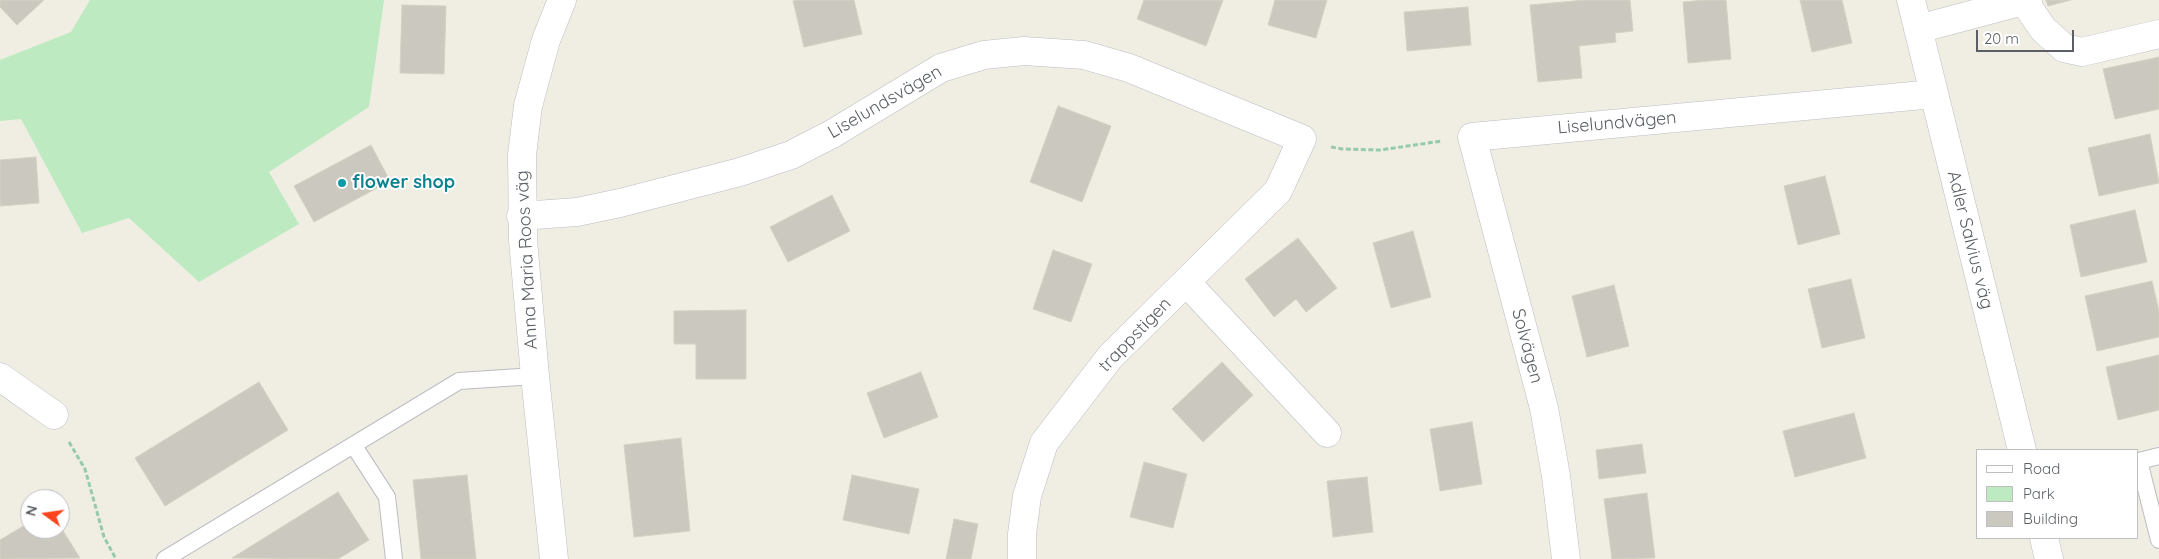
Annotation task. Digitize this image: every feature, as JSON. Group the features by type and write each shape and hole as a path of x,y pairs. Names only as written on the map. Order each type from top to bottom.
{"street":[{"name":"Anna Maria Roos väg","path":"554,559 534,376 522,216 522,155 528,106 546,40 562,0"},
{"name":"Adler Salvius väg","path":"1910,0 2022,449"},
{"path":"1918,29 2027,0 2030,10 2043,28 2064,48 2082,52 2159,34"},
{"name":"Liselundsvägen","path":"522,216 577,212 620,203 740,172 791,156 832,134 941,68 984,54 1024,51 1084,55 1129,68 1302,139"},
{"name":"Liselundvägen","path":"1472,137 1934,94"},
{"name":"Solvägen","path":"1472,137 1544,408 1556,476 1566,559"},
{"name":"trappstigen","path":"1022,559 1022,534 1027,496 1044,443 1110,357 1278,191 1302,139"},
{"path":"1186,282 1327,433"},
{"path":"0,377 54,415"},
{"path":"2044,539 2049,559"}],"lane":[{"path":"165,559 459,381 534,376"},
{"path":"354,446 387,497 394,559"},
{"path":"2159,456 2139,461 2159,540"}],"path":[{"path":"1302,139 1342,149 1380,150 1472,137"},
{"path":"54,415 84,469 104,537 116,559"}],"green space":[{"path":"90,0 384,0 369,107 269,172 299,224 199,282 129,218 82,233 21,119 0,121 0,60 71,32"}],"building":[{"path":"0,0 44,0 17,25 0,7"},
{"path":"854,0 862,34 804,47 793,1"},
{"path":"1144,0 1223,0 1206,46 1137,19"},
{"path":"1275,0 1327,0 1316,38 1268,25"},
{"path":"1585,0 1630,0 1633,31 1615,33 1616,42 1579,46 1582,78 1538,82 1530,5"},
{"path":"1726,0 1731,59 1688,63 1683,2"},
{"path":"1800,0 1842,0 1852,43 1812,52"},
{"path":"2046,0 2071,0 2048,6"},
{"path":"402,5 446,6 444,74 400,73"},
{"path":"1468,7 1471,45 1407,51 1404,12"},
{"path":"2159,57 2159,109 2115,119 2103,69"},
{"path":"1058,106 1111,126 1082,202 1030,182"},
{"path":"2150,134 2159,183 2099,196 2088,148"},
{"name":"flower shop","path":"371,145 390,181 314,222 294,186"},
{"path":"36,157 39,203 0,206 0,160"},
{"path":"1825,176 1840,234 1798,245 1784,186"},
{"path":"832,195 850,231 788,262 770,227"},
{"path":"2135,210 2147,262 2081,277 2070,225"},
{"path":"1413,231 1431,297 1391,308 1373,243"},
{"path":"1298,238 1337,288 1306,312 1296,299 1274,317 1245,279"},
{"path":"1053,250 1092,264 1071,322 1033,309"},
{"path":"1851,279 1865,338 1822,348 1808,289"},
{"path":"2152,281 2159,311 2159,337 2097,351 2085,296"},
{"path":"1614,285 1629,346 1587,357 1572,296"},
{"path":"746,310 746,379 696,379 696,344 674,344 674,311"},
{"path":"2159,355 2159,410 2118,420 2106,367"},
{"path":"1222,362 1253,395 1203,442 1172,409"},
{"path":"921,372 938,417 884,438 867,393"},
{"path":"259,382 288,430 165,506 135,458"},
{"path":"1854,413 1866,458 1795,477 1783,431"},
{"path":"1472,422 1482,484 1440,491 1430,429"},
{"path":"681,438 690,531 634,537 624,445"},
{"path":"1642,444 1646,473 1599,479 1596,450"},
{"path":"1144,462 1187,474 1173,528 1130,517"},
{"path":"467,475 476,559 421,559 413,480"},
{"path":"852,475 919,489 909,534 843,520"},
{"path":"1367,477 1373,532 1333,537 1327,481"},
{"path":"338,492 369,540 338,559 232,558"},
{"path":"1647,493 1655,558 1612,559 1604,499"},
{"path":"954,519 978,524 971,559 946,559"},
{"path":"20,528 20,539 68,539 80,558 0,559 0,540"}],"place":[{"name":"flower shop","path":"342,183"}]}
